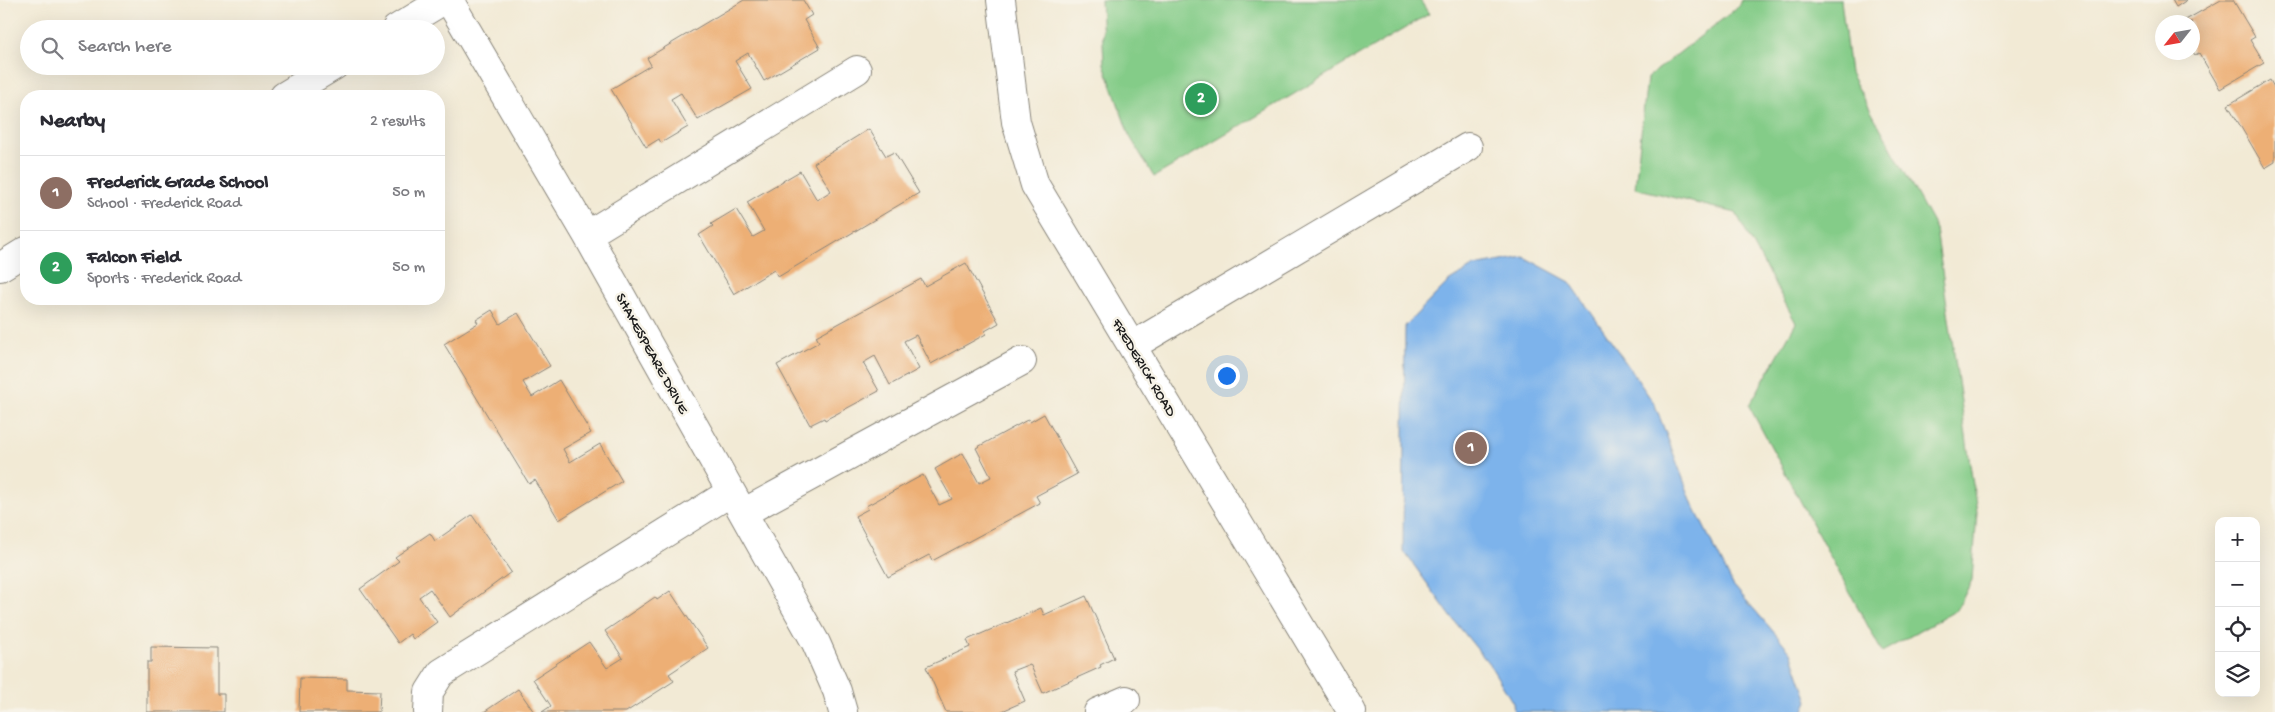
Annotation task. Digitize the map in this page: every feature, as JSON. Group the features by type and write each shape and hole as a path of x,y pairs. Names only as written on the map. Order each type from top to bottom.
{"street":[{"path":"411,20 444,0"},
{"name":"SHAKESPEARE DRIVE","path":"449,0 587,235 816,643 837,691 843,712"},
{"name":"FREDERICK ROAD","path":"1000,0 1016,122 1035,185 1352,712"},
{"path":"587,235 857,70"},
{"path":"294,90 319,75"},
{"path":"1132,346 1468,147"},
{"path":"0,267 20,255"},
{"path":"428,712 429,692 441,673 737,502 1022,361"},
{"path":"1098,712 1126,700"}],"green space":[{"path":"1101,0 1420,0 1429,14 1154,177 1129,135 1104,64"},
{"path":"1741,0 1841,0 1850,73 1936,229 1977,512 1972,580 1957,610 1882,652 1749,406 1796,323 1736,213 1635,188 1647,78 1738,7"}],"water":[{"path":"1524,257 1570,282 1655,405 1693,505 1733,585 1791,652 1808,701 1803,712 1514,712 1513,703 1490,665 1452,618 1403,550 1405,326 1448,282 1474,266"}],"building":[{"path":"744,0 803,0 812,15 804,20 820,48 764,81 748,53 735,61 752,89 698,120 681,93 671,99 688,127 661,143 659,139 646,147 611,89 651,65 647,58"},
{"path":"2172,0 2187,0 2176,7"},
{"path":"2221,0 2233,0 2255,37 2250,40 2264,63 2220,89 2200,55 2200,15 2194,15"},
{"path":"2270,80 2275,89 2275,162 2265,168 2228,105"},
{"path":"869,129 886,156 894,152 919,193 778,277 774,270 734,294 699,235 713,226 711,224 736,209 753,237 764,231 747,202 800,171 817,200 831,191 814,163"},
{"path":"966,263 999,323 985,331 986,334 931,364 916,335 904,341 919,369 890,385 875,356 863,363 879,391 825,420 824,418 810,425 777,365 819,342 816,336 921,279 925,286"},
{"path":"492,310 500,324 518,313 550,366 523,382 532,397 559,380 591,433 563,449 570,462 600,444 622,481 559,520 535,480 529,484 444,344 478,323 476,320"},
{"path":"1044,414 1077,474 1036,496 1040,503 932,561 929,555 888,577 855,516 868,509 866,506 923,475 939,505 952,499 935,469 963,453 979,483 991,477 976,448 1029,419 1030,422"},
{"path":"472,515 511,572 450,617 430,589 419,597 437,622 413,639 410,634 398,643 360,589 399,561 395,557 430,533 435,541"},
{"path":"670,591 708,648 669,674 674,681 626,712 542,712 551,706 533,679 589,642 607,668 623,658 605,631 655,597 657,600"},
{"path":"1086,596 1114,658 1100,665 1101,667 1043,693 1030,664 1012,671 1025,701 1000,712 946,712 926,667 970,647 967,640 1041,608 1044,615"},
{"path":"151,647 217,648 217,694 224,694 224,712 147,712 147,662 151,662"},
{"path":"300,678 347,679 347,690 380,691 379,712 299,712"},
{"path":"518,689 534,712 484,712"}],"place":[{"name":"Falcon Field","path":"1201,99"},
{"name":"Frederick Grade School","path":"1471,448"}]}
